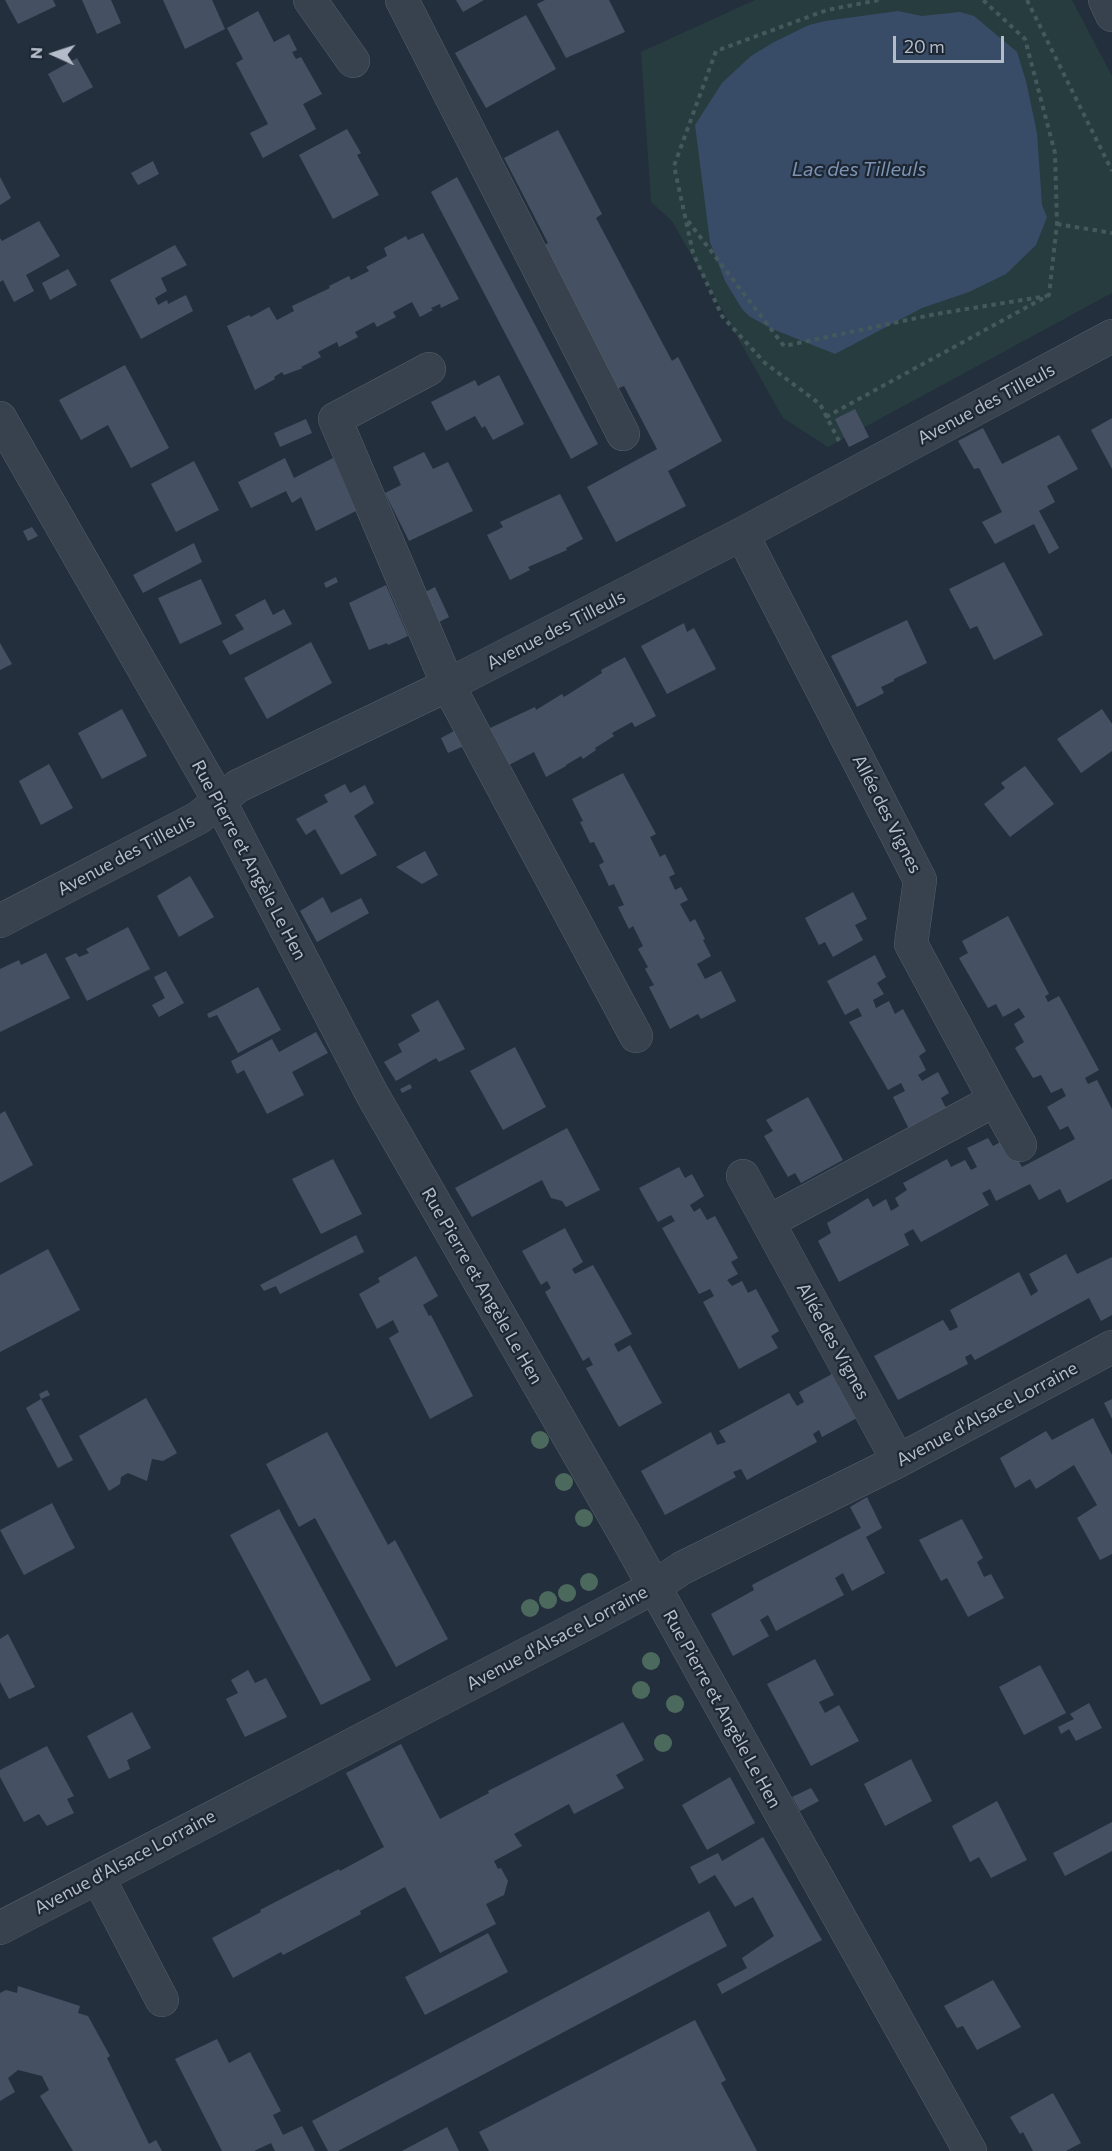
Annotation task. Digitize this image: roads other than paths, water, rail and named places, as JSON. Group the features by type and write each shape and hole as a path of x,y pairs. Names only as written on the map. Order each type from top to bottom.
{"street":[{"path":"310,0 353,61"},
{"path":"402,0 623,434"},
{"path":"1105,0 1112,15"},
{"name":"Avenue des Tilleuls","path":"0,921 198,818 238,786 448,685 742,534 1112,336"},
{"path":"429,369 335,419 448,685 636,1036"},
{"name":"Rue Pierre et Angèle Le Hen","path":"0,418 220,802 372,1094 654,1587 970,2151"},
{"name":"Allée des Vignes","path":"742,534 921,880 911,944 1020,1145"},
{"path":"768,1222 995,1100"},
{"name":"Allée des Vignes","path":"743,1176 898,1461"},
{"name":"Avenue d'Alsace Lorraine","path":"0,1928 654,1587 682,1568 898,1461 1112,1347"},
{"path":"98,1877 162,2000"}],"water":[{"name":"Lac des Tilleuls","path":"898,11 922,16 960,12 974,16 1017,52 1037,133 1042,205 1047,217 1036,245 1006,274 969,292 922,308 835,354 770,328 749,316 742,309 725,281 710,242 695,125 722,83 751,56 774,42 809,25 825,21"}]}
